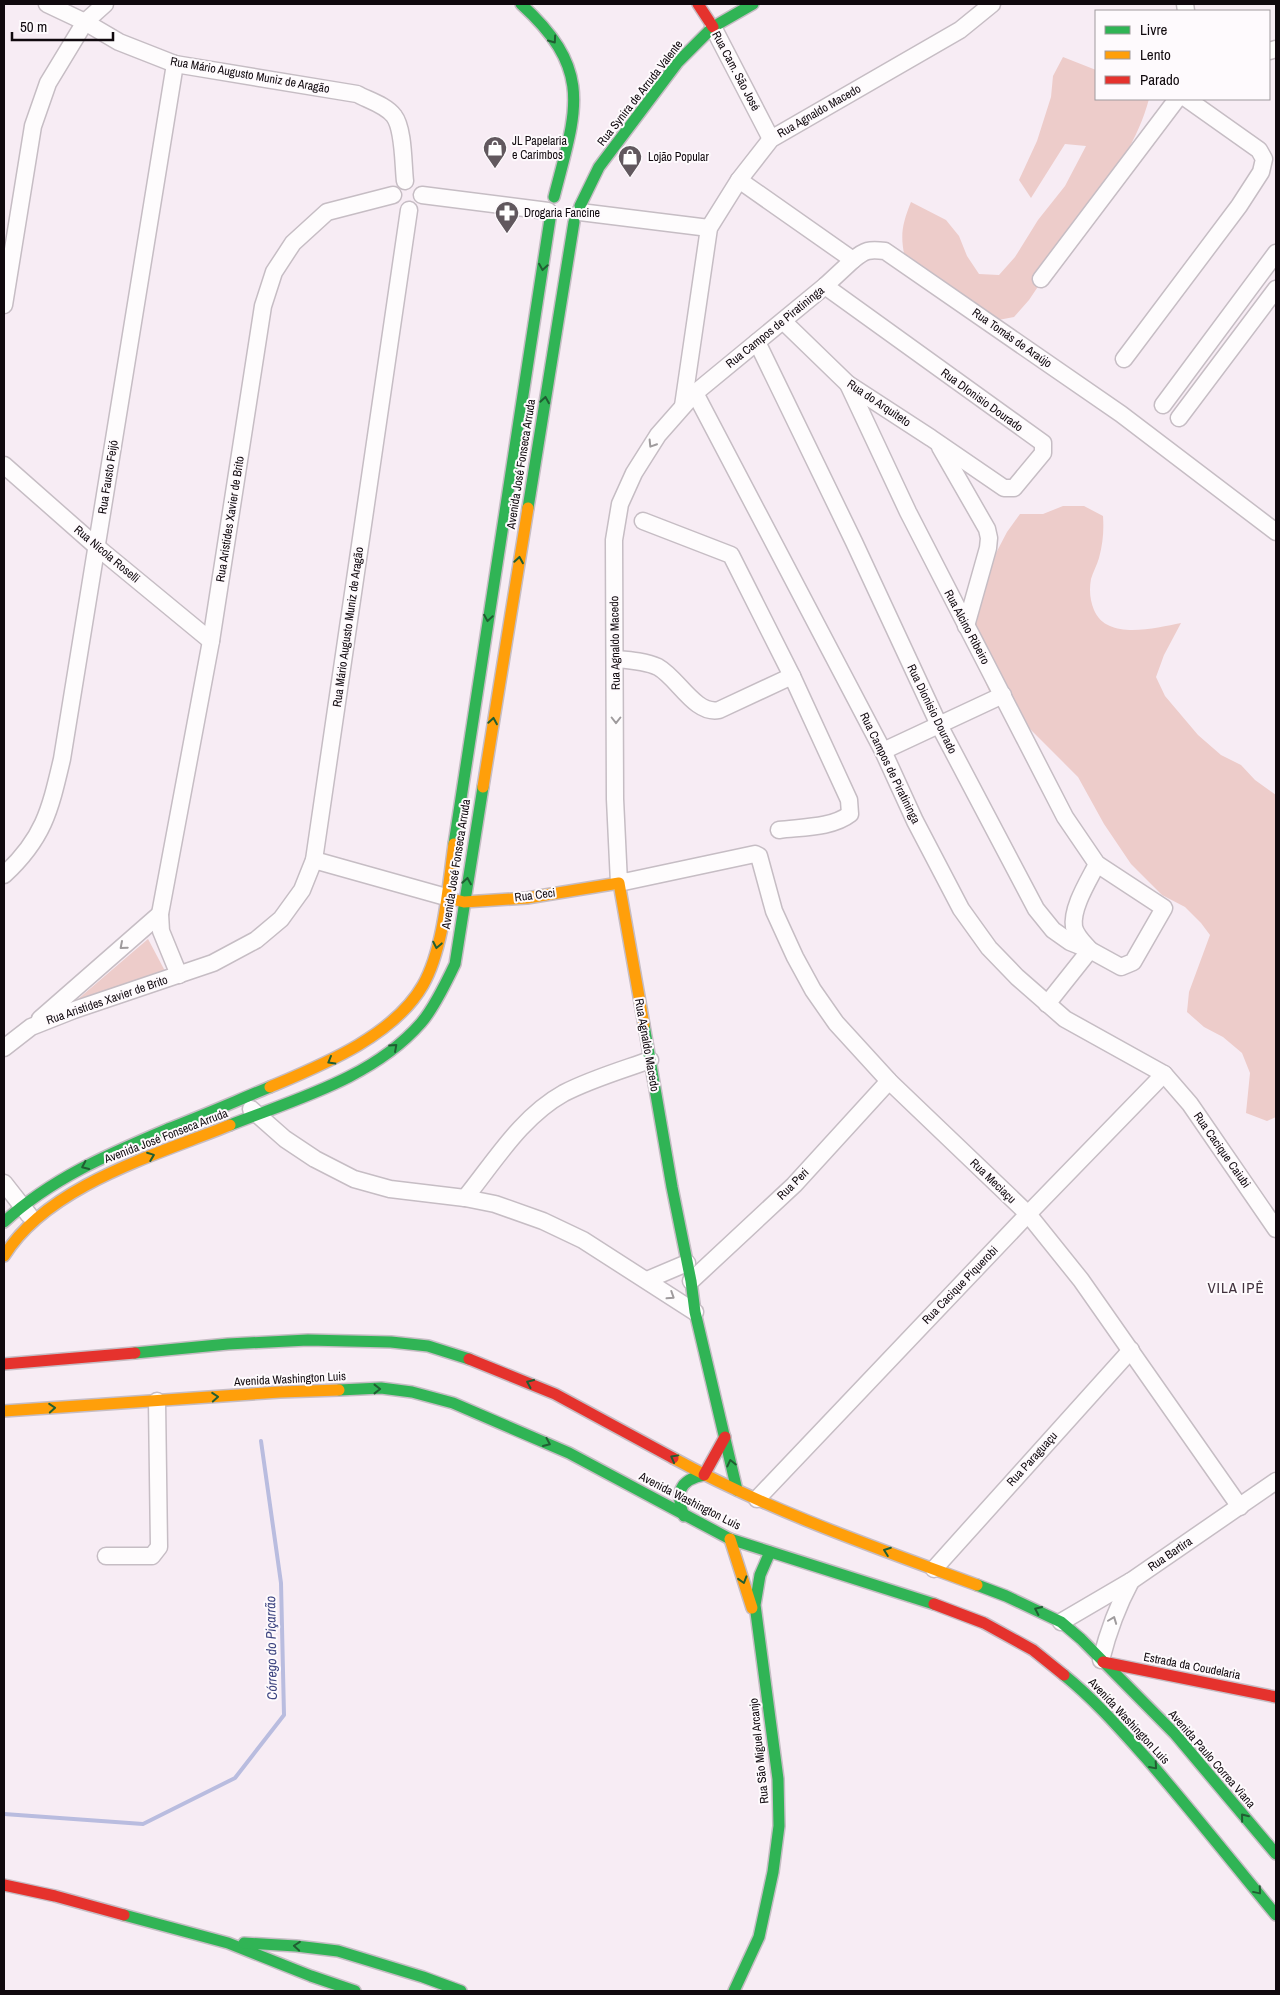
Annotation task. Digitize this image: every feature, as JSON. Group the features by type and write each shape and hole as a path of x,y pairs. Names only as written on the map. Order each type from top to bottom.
{"main road":[{"name":"Avenida José Fonseca Arruda","path":"4,1222 21,1205 56,1180 133,1143 326,1064 370,1037 405,1009 422,986 436,952 446,897 562,198 572,125 574,102 572,76 562,53 554,41 533,14 521,4"},
{"name":"Rua Cam. São José","path":"698,4 713,27"},
{"name":"Rua Synira de Arruda Valente","path":"578,213 599,167 678,62 713,27 752,4"},
{"name":"Rua Synira de Arruda Valente","path":"562,198 599,167"},
{"path":"562,198 576,199 578,213 562,226 555,224 562,198"},
{"name":"Avenida José Fonseca Arruda","path":"4,1256 33,1220 87,1183 337,1083 386,1055 421,1023 447,981 455,964 578,213"},
{"name":"Rua Ceci","path":"446,897 464,902 527,898 619,883"},
{"name":"Rua Agnaldo Macedo","path":"619,883 672,1187 691,1281 694,1312 737,1490"},
{"name":"Avenida Washington Luis","path":"4,1364 228,1344 308,1340 391,1342 428,1346 486,1365 547,1390 704,1475 824,1528 1006,1596 1061,1622 1081,1639 1099,1663"},
{"name":"Avenida Washington Luis","path":"4,1411 380,1388 412,1392 453,1403 561,1450 730,1539 930,1602 984,1623 1033,1650 1083,1690 1107,1714 1172,1788 1276,1915"},
{"path":"10,1423 34,1409"},
{"path":"684,1516 679,1505 680,1489 687,1480 694,1476 704,1475 725,1437"},
{"name":"Rua São Miguel Arcanjo","path":"730,1539 756,1621"},
{"name":"Rua São Miguel Arcanjo","path":"734,1991 759,1937 773,1872 780,1826 778,1779 756,1621 756,1588 770,1552"},
{"path":"1033,1650 1071,1666"},
{"name":"Estrada da Coudelaria","path":"1099,1663 1276,1697"},
{"name":"Avenida Paulo Correa Viana","path":"1099,1663 1138,1697 1175,1734 1276,1854"},
{"path":"1138,1697 1144,1681 1151,1678 1168,1676"},
{"path":"4,1885 55,1896 228,1943 342,1988 355,1991"},
{"path":"228,1943 296,1946 338,1951 462,1991"},
{"path":"342,1988 318,1975 316,1963 328,1957 370,1968 423,1977"}],"street":[{"name":"Rua Mário Augusto Muniz de Aragão","path":"47,4 85,22 119,42 175,64 357,94 382,106 394,116 399,130 405,181"},
{"path":"4,305 33,126 48,83 85,22 105,4"},
{"name":"Rua Agnaldo Macedo","path":"619,883 615,799 616,659 614,540 620,504 634,473 658,435 683,406 709,228 739,180 771,139 960,30 992,4"},
{"name":"Rua Cam. São José","path":"713,27 771,139"},
{"name":"Rua Fausto Feijó","path":"4,875 19,861 35,840 50,811 62,759 175,64"},
{"path":"1041,279 1176,100"},
{"path":"1124,358 1239,206 1261,172 1264,159 1259,150 1188,100"},
{"path":"739,180 853,260"},
{"path":"405,181 410,181 419,186 422,195 422,200 417,207 403,210 396,204 393,195 397,186 405,181"},
{"name":"Rua Aristides Xavier de Brito","path":"31,1027 74,1010 179,975 162,931 160,914 211,642 263,306 274,272 293,243 326,212 393,195"},
{"path":"422,195 562,198"},
{"name":"Rua Mário Augusto Muniz de Aragão","path":"179,975 213,963 256,940 282,919 302,890 314,860 409,210"},
{"path":"578,213 709,228"},
{"name":"Rua Tomás de Araújo","path":"853,260 864,251 884,251 1121,414 1276,532"},
{"path":"1163,405 1276,253"},
{"name":"Rua Campos de Piratininga","path":"683,406 695,393 825,286 853,260"},
{"name":"Rua DIonisio Dourado","path":"825,286 1043,443 1044,449 1044,453 1014,488 1008,489 960,458"},
{"path":"1179,418 1276,289"},
{"path":"1244,295 1262,307"},
{"name":"Rua do Arquiteto","path":"783,321 848,384 960,458"},
{"path":"1225,321 1242,334"},
{"name":"Rua Dionisio Dourado","path":"757,342 854,542 939,725 1036,909 1053,930 1070,942 1090,950 1121,967 1133,962 1164,908"},
{"name":"Rua Alcino Ribeiro","path":"848,384 908,512 1066,817 1098,864 1164,908"},
{"name":"Rua Campos de Piratininga","path":"695,393 883,751 915,820 961,909 989,948 1065,1019 1164,1074"},
{"path":"938,443 987,530 989,538 988,548 966,626"},
{"name":"Rua Nicola Roselli","path":"4,465 97,547 211,642"},
{"path":"643,521 731,555 792,676 849,800 850,814 843,819 831,823 780,830"},
{"path":"616,659 631,660 656,667 699,705 712,711 719,710 792,676"},
{"path":"883,751 1003,695"},
{"name":"Rua Ceci","path":"619,883 755,854 758,855"},
{"name":"Rua Meciaçu","path":"758,855 774,911 795,957 813,990 836,1023 889,1081 1028,1214 1081,1280 1240,1507"},
{"name":"Rua Ceci","path":"314,860 446,897"},
{"path":"1048,1004 1090,950 1079,937 1074,927 1075,915 1083,890 1098,864"},
{"name":"Rua Aristides Xavier de Brito","path":"4,1048 31,1027 160,914"},
{"path":"465,1198 507,1143 530,1118 563,1094 650,1060"},
{"name":"Rua Cacique Piquerobi","path":"757,1499 1164,1074"},
{"name":"Rua Cacique Caiubi","path":"1164,1074 1190,1104 1276,1228"},
{"name":"Rua Peri","path":"691,1281 794,1185 889,1081"},
{"path":"240,1100 285,1139 315,1159 354,1179 390,1189 465,1198 495,1204 543,1221 583,1240 694,1312"},
{"path":"4,1183 33,1220"},
{"path":"647,1280 687,1263"},
{"name":"Rua Paraguaçu","path":"934,1568 1130,1350"},
{"path":"106,1556 152,1556 160,1546 157,1401"},
{"name":"Rua Bartira","path":"1061,1622 1131,1581 1276,1481"},
{"path":"1099,1663 1108,1631 1131,1581"}],"shaded area":[{"path":"1063,57 1095,70 1095,100 1149,100 1139,128 1125,155 1029,300 1014,317 993,321 906,263 902,239 905,218 911,202 946,220 959,236 967,256 979,274 999,275 1015,257 1038,220 1065,186 1086,146 1065,144 1031,198 1019,180 1037,141 1051,97 1053,76"},
{"path":"1063,506 1084,506 1103,516 1101,547 1090,587 1094,610 1100,620 1109,626 1133,630 1181,623 1164,655 1156,677 1165,696 1198,735 1221,755 1241,765 1255,780 1276,795 1276,1117 1267,1121 1246,1113 1250,1073 1242,1053 1223,1037 1204,1027 1187,1012 1189,992 1210,935 1185,907 1162,895 1131,864 1104,824 1078,777 1025,724 1004,710 989,691 981,672 974,643 976,618 995,555 1007,532 1020,514 1043,514"},
{"path":"148,939 165,971 78,999"}],"waterway":[{"name":"Córrego do Piçarrão","path":"4,1814 143,1824 235,1778 284,1715 281,1583 261,1441"}],"traffic: fast":[{"path":"521,4 545,28 560,50 570,72 574,93 569,140 554,197"},
{"path":"580,206 599,167 678,62 713,27 753,4"},
{"path":"454,844 550,219"},
{"path":"528,508 574,222"},
{"path":"230,1125 307,1096 357,1073 402,1042 426,1017 440,995 455,964 483,787"},
{"path":"644,1025 695,1312 737,1490"},
{"path":"4,1222 42,1192 82,1168 146,1138 270,1087"},
{"path":"135,1353 228,1344 308,1340 391,1342 428,1346 469,1359"},
{"path":"339,1390 381,1388 412,1392 453,1403 569,1453 730,1539 934,1604"},
{"path":"684,1516 680,1501 681,1489 689,1480 704,1475"},
{"path":"734,1991 759,1937 773,1872 779,1826 778,1779 755,1605 760,1575 770,1552"},
{"path":"977,1585 1006,1596 1061,1622 1081,1639 1175,1734 1276,1854"},
{"path":"1064,1675 1097,1705 1147,1759 1276,1915"},
{"path":"124,1915 228,1943 311,1976 355,1991"},
{"path":"244,1943 338,1951 423,1977 461,1991"}],"traffic: slow":[{"path":"483,787 528,508"},
{"path":"270,1087 334,1059 355,1047 376,1034 410,1003 423,985 436,953 444,916 454,844"},
{"path":"452,899 464,902 527,898 619,883 644,1025"},
{"path":"4,1256 23,1231 47,1210 75,1191 138,1161 230,1125"},
{"path":"4,1411 280,1392 339,1390"},
{"path":"673,1458 747,1495 823,1527 977,1585"},
{"path":"730,1539 752,1608"}],"traffic: jam":[{"path":"698,4 713,27"},
{"path":"4,1364 135,1353"},
{"path":"469,1359 555,1394 673,1458"},
{"path":"704,1475 725,1437"},
{"path":"934,1604 984,1623 1033,1650 1064,1675"},
{"path":"1103,1662 1276,1697"},
{"path":"4,1885 55,1896 124,1915"}],"place":[{"name":"JL Papelaria e Carimbos","path":"495,169"},
{"name":"Lojão Popular","path":"630,178"},
{"name":"Drogaria Fancine","path":"507,234"}],"district":[{"name":"VILA IPÊ","path":"1236,1288"}]}
